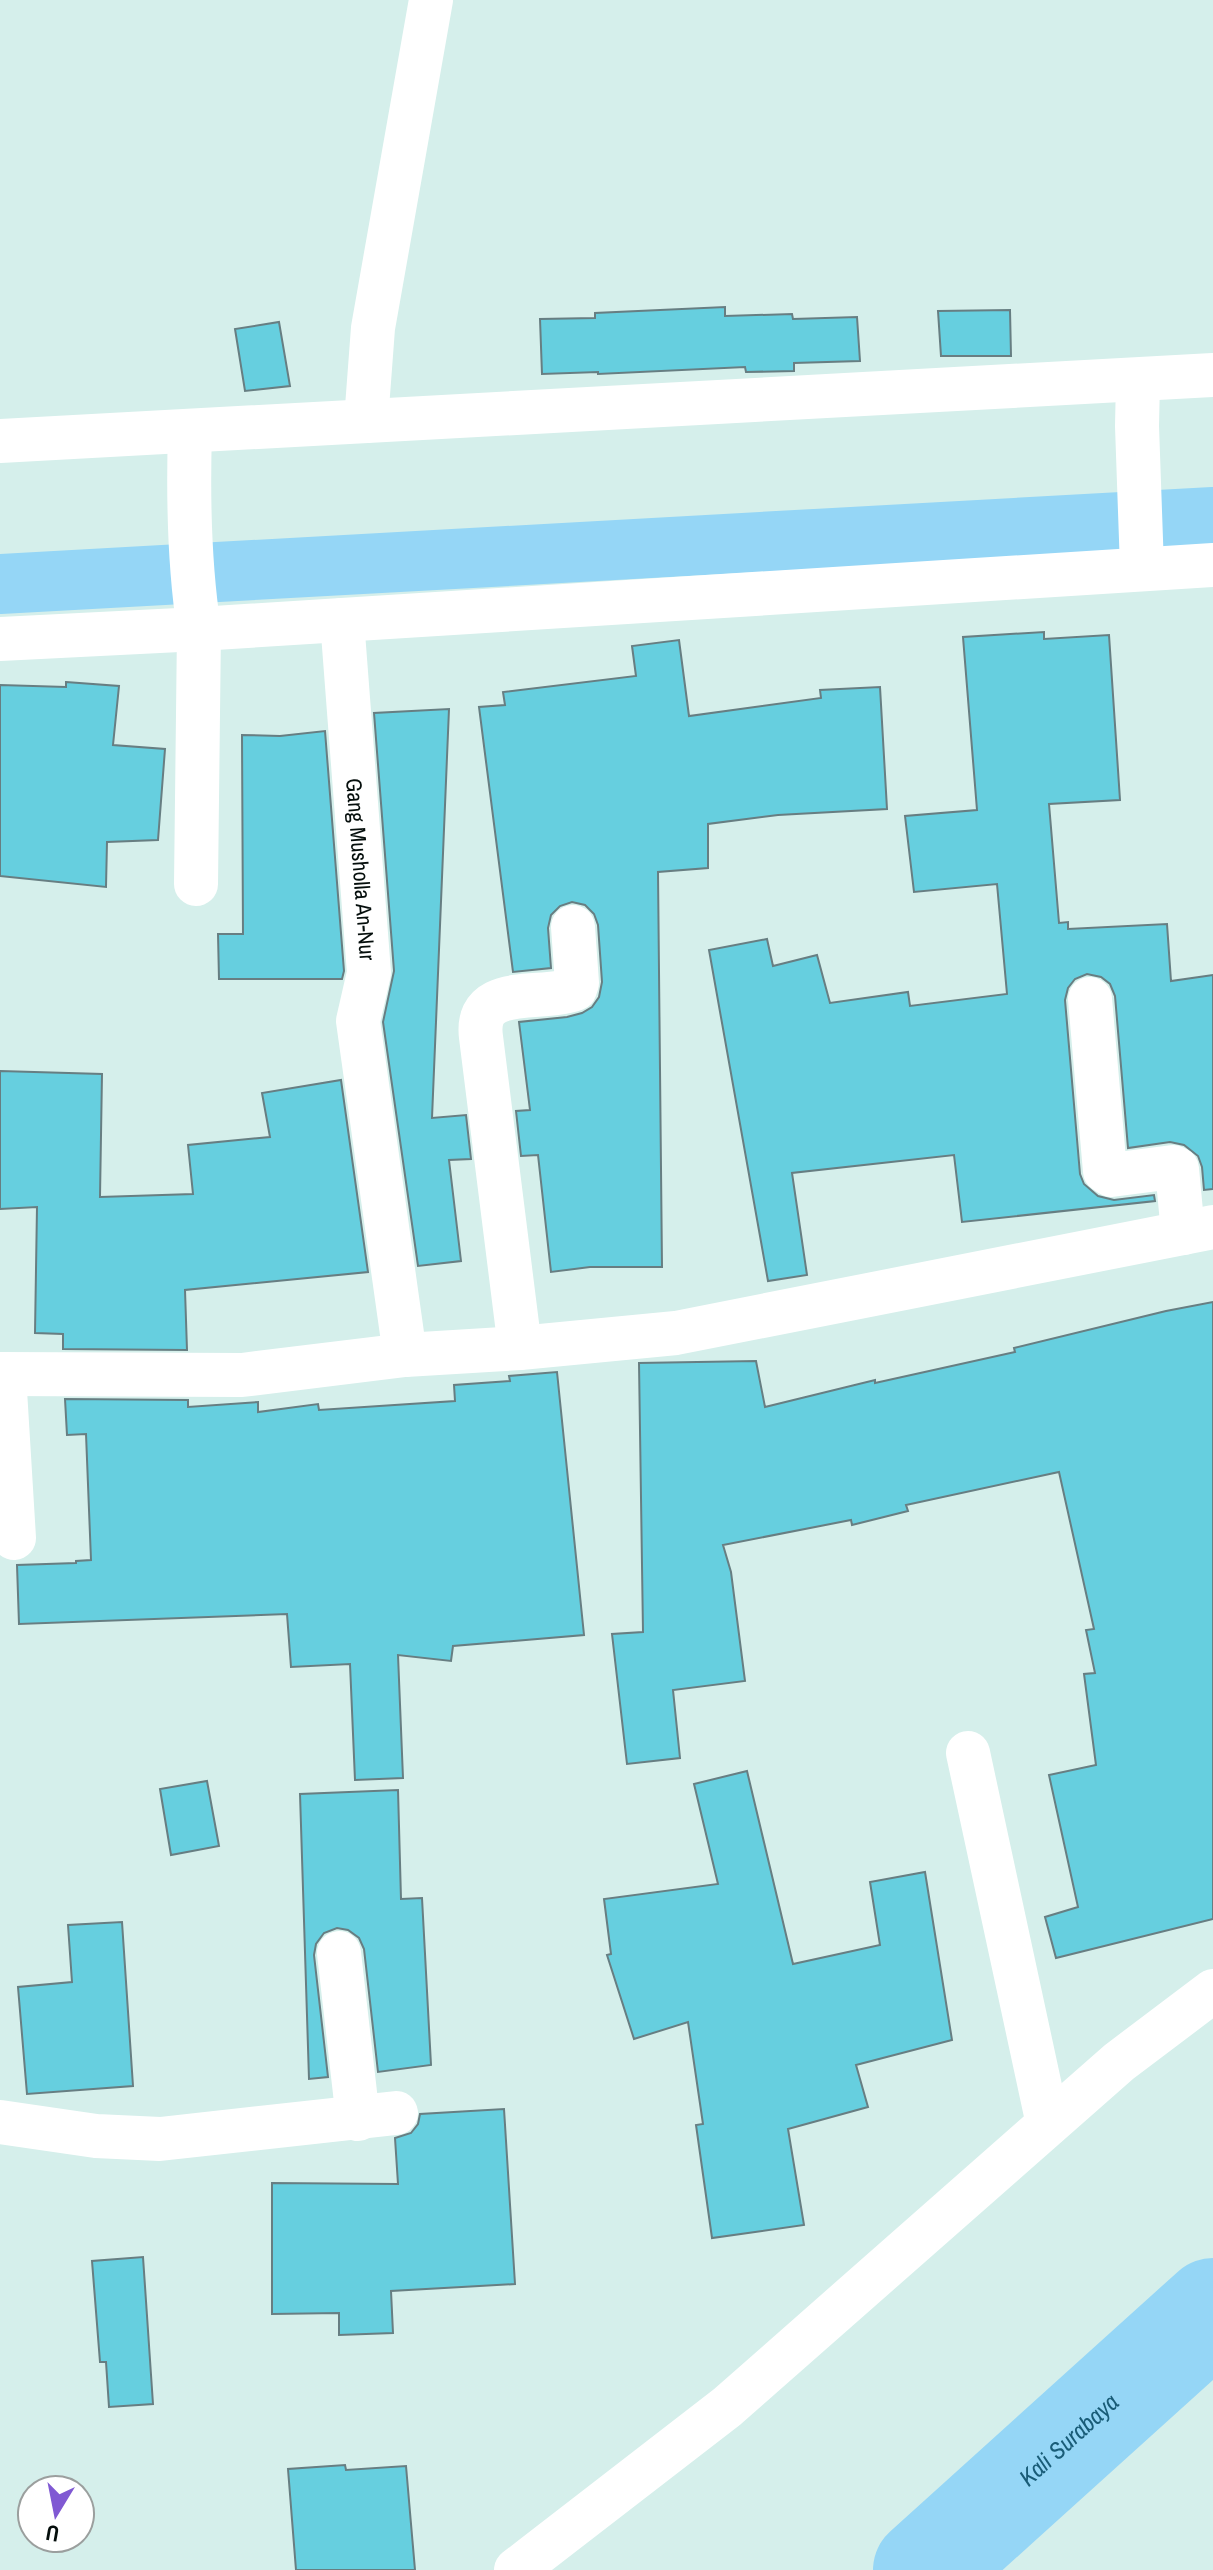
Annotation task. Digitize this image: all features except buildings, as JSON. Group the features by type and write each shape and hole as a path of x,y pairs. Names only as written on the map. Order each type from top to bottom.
{"street":[{"path":"366,421 373,328 431,0"},
{"path":"0,441 1213,375"},
{"path":"1138,380 1141,560"},
{"path":"190,431 189,475 198,617 196,884"},
{"path":"0,639 198,617 342,620 1141,560 1213,565"},
{"name":"Gang Musholla An-Nur","path":"342,620 369,973 358,1021 405,1355"},
{"path":"520,1348 481,1016 485,1009 502,999 575,989 573,927"},
{"path":"14,1538 2,1374 242,1375 405,1355 676,1333 1198,1230 1177,1169 1111,1175 1105,1171 1090,999"},
{"path":"968,1753 1048,2124"},
{"path":"0,2122 96,2136 160,2139 377,2116 339,1953"},
{"path":"516,2570 727,2407 1119,2062 1213,1991"}],"waterway":[{"path":"0,584 1213,517"},
{"name":"Kali Surabaya","path":"925,2570 1213,2310"}]}
